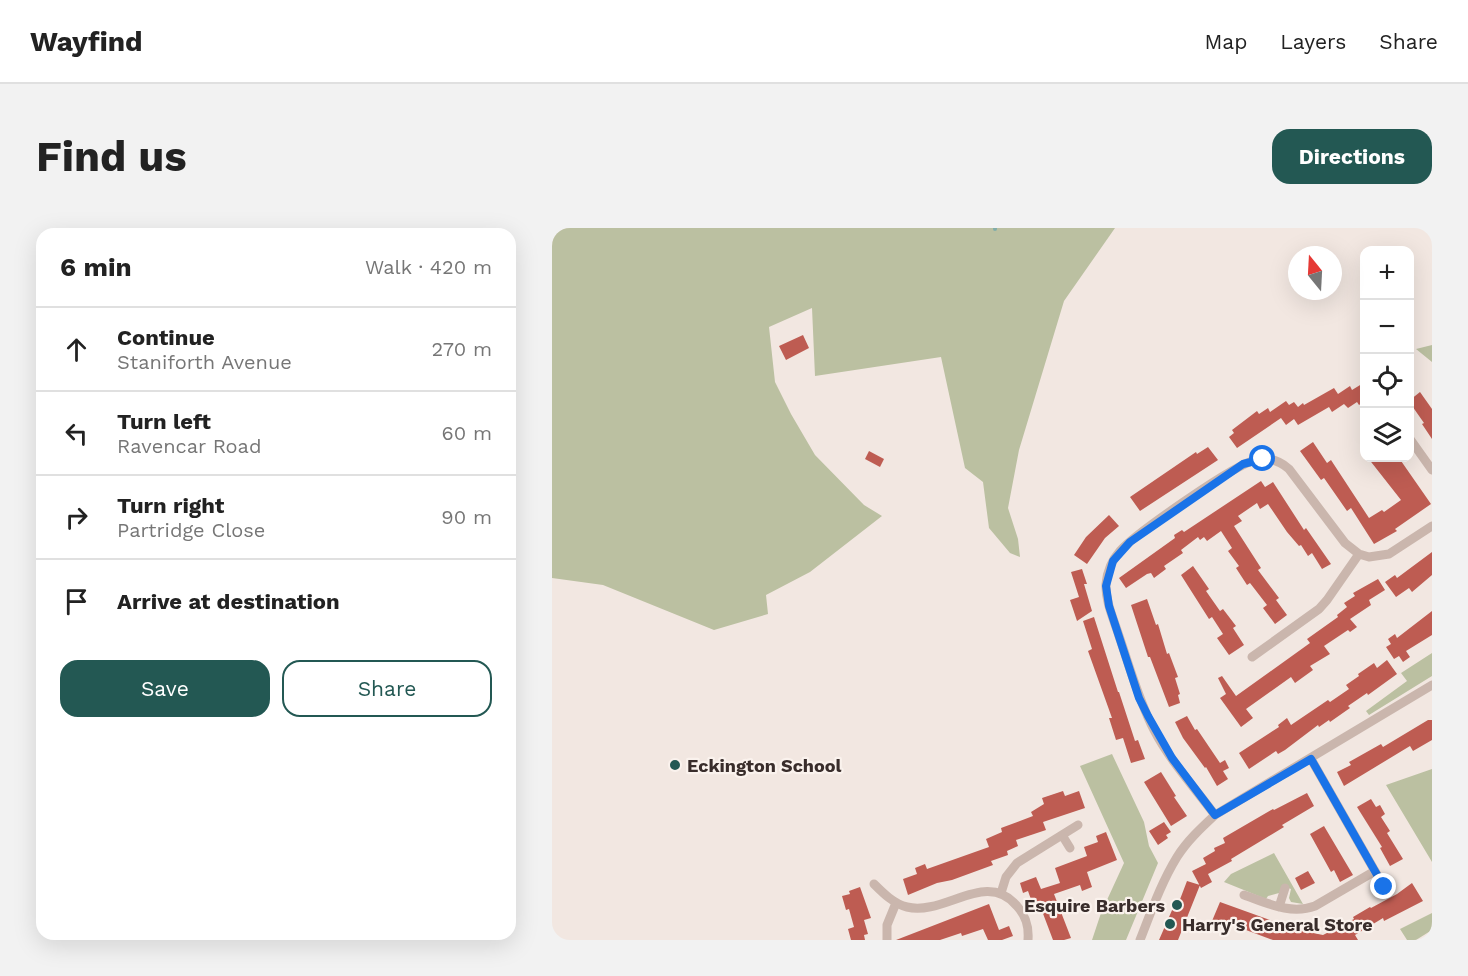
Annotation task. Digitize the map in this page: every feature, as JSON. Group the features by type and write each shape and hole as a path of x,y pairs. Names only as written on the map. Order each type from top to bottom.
{"street":[{"path":"1414,445 1432,470"},
{"path":"1215,815 1155,732 1139,698 1107,597 1108,574 1113,561 1130,542 1199,493 1243,464 1263,459 1274,459 1289,469 1345,543 1359,554 1369,557 1389,554 1432,526"},
{"path":"1252,657 1319,609 1359,554"},
{"path":"1140,940 1178,856 1194,835 1215,815 1432,686"},
{"path":"1311,759 1384,887"},
{"path":"1001,893 1006,877 1017,863 1078,825"},
{"path":"1062,835 1070,848"},
{"path":"1244,895 1279,907 1297,910 1315,906 1375,871"},
{"path":"874,884 896,903 908,908 938,905 977,891 1001,893 1010,898 1024,915 1028,925 1029,940"},
{"path":"1279,907 1285,888"},
{"path":"887,940 887,925 896,903"}],"green space":[{"path":"552,228 1115,228 1064,301 1019,450 1008,508 1018,539 1020,557 1010,553 989,528 983,482 965,468 941,357 815,376 812,308 769,327 775,382 815,455 864,505 882,516 810,572 766,595 768,614 714,630 603,585 552,578"},
{"path":"1432,345 1432,362 1416,349"},
{"path":"1432,653 1432,676 1369,715 1366,711 1407,681 1401,673"},
{"path":"1112,754 1144,822 1149,846 1158,863 1126,940 1092,940 1101,913 1124,863 1080,766"},
{"path":"1432,769 1432,862 1386,785"},
{"path":"1274,853 1303,904 1291,902 1289,898 1291,889 1283,886 1279,893 1268,896 1266,899 1224,882 1231,874"},
{"path":"1432,913 1432,930 1416,940 1407,940 1400,929"}],"building":[{"path":"803,335 809,348 786,360 779,346"},
{"path":"1360,385 1359,405 1357,402 1348,408 1344,404 1332,412 1329,407 1298,425 1294,419 1286,425 1281,418 1237,448 1229,437 1234,433 1232,430 1257,411 1259,414 1268,408 1270,412 1286,401 1289,405 1294,402 1298,407 1334,388 1338,394 1350,386 1352,390"},
{"path":"1420,392 1432,409 1432,439 1414,409 1414,397"},
{"path":"1313,442 1327,463 1331,460 1369,518 1382,510 1384,512 1401,500 1371,462 1402,462 1431,504 1395,529 1397,531 1374,544 1351,508 1347,511 1324,478 1321,480 1300,451"},
{"path":"1208,447 1218,460 1140,511 1130,497 1196,452 1197,454"},
{"path":"869,451 884,459 880,467 865,459"},
{"path":"1261,481 1265,487 1273,482 1304,530 1306,528 1331,564 1322,569 1312,553 1308,556 1301,545 1299,546 1287,532 1268,504 1260,509 1257,503 1238,516 1242,521 1234,526 1261,568 1258,570 1279,598 1276,600 1287,615 1275,624 1263,608 1267,605 1250,583 1247,585 1236,568 1239,566 1228,551 1232,548 1221,531 1207,541 1204,537 1200,540 1198,537 1181,550 1183,553 1164,566 1166,569 1154,578 1151,573 1147,574 1126,588 1119,578 1175,538 1174,535 1182,530 1184,532"},
{"path":"1109,515 1119,526 1105,538 1087,564 1074,555 1086,537"},
{"path":"1432,552 1432,575 1412,592 1409,588 1396,597 1385,582 1395,575 1397,578"},
{"path":"1193,566 1209,589 1206,591 1220,611 1223,609 1236,626 1233,628 1244,645 1229,655 1217,638 1223,634 1212,617 1209,619 1181,575"},
{"path":"1082,569 1092,611 1077,621 1070,600 1079,597 1071,572"},
{"path":"1378,579 1385,590 1369,600 1371,605 1350,619 1357,627 1350,632 1348,630 1324,646 1330,654 1310,666 1313,670 1295,683 1291,677 1246,709 1253,718 1241,727 1220,698 1226,694 1218,678 1222,676 1236,696 1310,643 1307,639 1338,617 1337,615 1347,607 1344,603 1355,596 1353,593"},
{"path":"1147,599 1178,677 1175,678 1180,703 1169,707 1150,657 1148,657 1131,605"},
{"path":"1432,611 1432,635 1406,651 1410,657 1403,662 1399,656 1394,659 1386,647 1391,644 1388,639 1395,634 1397,638"},
{"path":"1094,617 1135,741 1138,740 1145,759 1131,763 1123,738 1116,740 1109,718 1112,718 1088,651 1092,649 1083,621"},
{"path":"1387,660 1397,674 1348,706 1350,708 1330,722 1329,720 1319,727 1318,725 1285,750 1278,754 1276,751 1249,769 1239,753 1279,727 1278,725 1287,718 1291,725 1328,700 1330,702 1349,689 1346,685 1359,676 1358,674 1374,663 1377,668"},
{"path":"1187,716 1220,763 1225,760 1229,768 1223,771 1228,779 1217,786 1206,767 1183,738 1175,722"},
{"path":"1428,720 1432,720 1432,740 1413,751 1410,746 1344,786 1337,772 1351,765 1349,762 1381,744 1383,747"},
{"path":"1161,772 1187,816 1171,826 1144,782"},
{"path":"1063,791 1065,796 1079,791 1085,808 1043,822 1046,830 1016,840 1018,846 1007,851 1008,855 991,861 993,865 908,895 903,879 917,874 915,868 925,864 927,869 989,847 986,839 1002,832 1001,828 1033,816 1031,812 1044,804 1042,798"},
{"path":"1307,793 1314,806 1231,859 1232,861 1208,874 1212,882 1201,888 1192,871 1206,864 1203,858 1215,851 1214,848 1225,843 1223,838 1273,809"},
{"path":"1371,799 1376,807 1380,805 1385,814 1381,817 1390,831 1387,833 1403,859 1390,866 1380,848 1382,847 1357,807"},
{"path":"1164,822 1171,832 1166,835 1168,838 1158,845 1149,831"},
{"path":"1324,826 1353,875 1340,882 1334,870 1331,872 1310,834"},
{"path":"1106,832 1117,860 1087,872 1092,887 1082,891 1080,885 1054,894 1071,938 1053,940 1039,903 1033,905 1028,891 1023,893 1020,883 1036,877 1041,889 1060,883 1055,868 1087,856 1084,847 1098,842 1096,836"},
{"path":"1308,871 1315,883 1301,890 1295,878"},
{"path":"1187,881 1200,885 1178,940 1159,940 1176,901 1179,902"},
{"path":"1412,883 1423,901 1384,921 1383,918 1355,935 1358,940 1273,940 1230,924 1228,928 1212,921 1220,902 1298,930 1323,935 1397,894"},
{"path":"860,887 871,918 864,920 868,934 864,935 865,940 851,940 848,929 854,927 849,909 846,910 842,896"},
{"path":"989,904 999,930 1009,926 1013,936 1002,940 988,940 983,929 940,940 896,940"}],"place":[{"name":"Eckington School","path":"675,765"},
{"name":"Esquire Barbers","path":"1177,905"},
{"name":"Harry's General Store","path":"1170,924"}],"route":[{"path":"1263,459 1243,464 1142,532 1119,551 1108,574 1106,586 1109,606 1139,698 1155,732 1215,815 1311,759 1384,887"}]}
